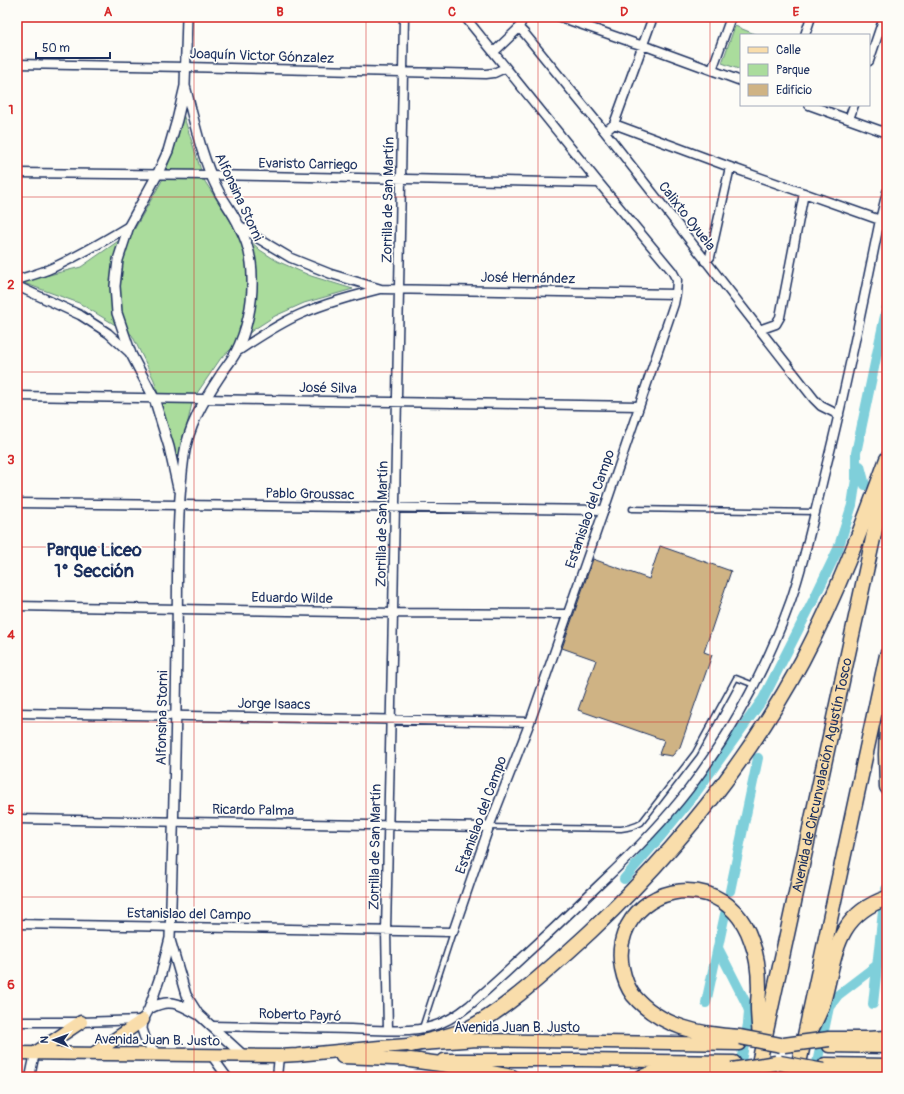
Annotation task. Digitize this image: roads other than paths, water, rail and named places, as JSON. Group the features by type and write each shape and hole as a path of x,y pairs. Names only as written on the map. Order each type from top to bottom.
{"highway":[{"path":"411,1045 450,1035 484,1020 531,985 624,899 651,871 700,815 756,738 801,662 820,625 848,562 887,459"},
{"name":"Avenida de Circunvalación Agustín Tosco","path":"756,1077 887,474"},
{"path":"796,1077 887,656"},
{"path":"887,727 887,787"},
{"path":"751,1077 760,1054 758,1005 758,971 755,954 746,927 732,908 713,896 701,892 690,891 670,893 652,900 638,911 626,929 620,951 623,975 627,986 633,995 659,1017 690,1030 739,1041 782,1045 887,1038"},
{"path":"800,1077 800,1055 823,1004 839,941 852,920 868,906 887,898"},
{"path":"410,1060 448,1065 512,1077"},
{"path":"642,1077 667,1071 778,1063 868,1074 878,1077"}],"main road":[{"path":"93,1054 146,1015"},
{"path":"35,1053 81,1022"},
{"name":"Avenida Juan B. Justo","path":"17,1053 279,1056 488,1040 739,1041"},
{"path":"829,1042 887,1047"},
{"name":"Avenida Juan B. Justo","path":"297,1055 410,1060 551,1060 733,1066"},
{"path":"824,1068 887,1065"}],"street":[{"name":"Alfonsina Storni","path":"179,501 170,447 154,398 131,354 117,313 115,286 118,260 129,226 157,175 168,151 185,86 187,17"},
{"name":"Zorrilla de San Martín","path":"388,1030 386,931 404,17"},
{"path":"465,17 672,271 677,280 676,294"},
{"path":"494,52 519,28 523,17"},
{"path":"560,17 740,81"},
{"path":"605,132 614,124 653,17"},
{"path":"712,70 731,17"},
{"path":"805,34 811,17"},
{"path":"870,58 884,17"},
{"name":"Calixto Oyuela","path":"519,28 605,132 814,399 821,406 839,415"},
{"name":"Joaquín Victor Gónzalez","path":"17,64 486,74 494,73 506,68"},
{"name":"Alfonsina Storni","path":"146,1015 161,974 170,938 176,715 179,501 186,448 195,422 206,399 235,353 243,335 252,293 251,260 247,244 239,225 219,192 211,175 195,127 185,86"},
{"path":"812,106 887,133"},
{"path":"849,119 854,106"},
{"path":"614,124 880,220"},
{"path":"705,261 710,257 730,167"},
{"name":"Evaristo Carriego","path":"17,173 211,175 599,183"},
{"path":"839,415 887,192"},
{"path":"759,330 776,324 780,317 804,193"},
{"name":"José Hernández","path":"239,225 291,258 331,274 380,289"},
{"path":"17,280 52,268 100,244 129,226"},
{"path":"17,286 80,315 108,333 131,354"},
{"name":"José Hernández","path":"235,353 270,330 301,314 330,303 380,289 676,294"},
{"name":"Estanislao del Campo","path":"17,924 453,932 489,827 530,722 604,510 674,304 676,294"},
{"name":"José Silva","path":"17,396 639,406"},
{"name":"Roberto Payró","path":"212,1026 388,1030 422,1029 438,1024 455,1016 465,1009 545,938 640,846 688,790 701,772 726,735 754,686 780,628 800,570 839,415"},
{"name":"Pablo Groussac","path":"17,503 179,501 395,508 604,510"},
{"name":"Eduardo Wilde","path":"17,606 393,613 567,614"},
{"name":"Jorge Isaacs","path":"17,713 530,722"},
{"name":"Ricardo Palma","path":"17,819 489,827"},
{"name":"Alfonsina Storni","path":"170,938 186,995 198,1014 244,1056"},
{"path":"17,1022 81,1022 146,1015 161,1004 168,1002 177,1003 198,1014"},
{"path":"146,1015 142,1029 146,1041 153,1050 160,1055"},
{"path":"30,1077 35,1053"},
{"path":"211,1055 227,1077"},
{"path":"277,1077 279,1056"}],"lane":[{"path":"632,509 815,512"},
{"path":"489,827 621,829 636,826 641,823 695,753 736,678 754,686"},
{"path":"422,1029 453,932"}],"waterway":[{"path":"624,879 694,795 763,699 838,549 852,505 856,479 856,453 887,306"},
{"path":"860,466 865,485"},
{"path":"730,891 758,758"},
{"path":"873,1004 883,911"},
{"path":"706,1003 725,914"},
{"path":"718,948 749,1011 738,1077"},
{"path":"814,1077 829,1007 838,995 876,966"}],"district":[{"name":"Parque Liceo 1° Sección","path":"94,560"}]}
